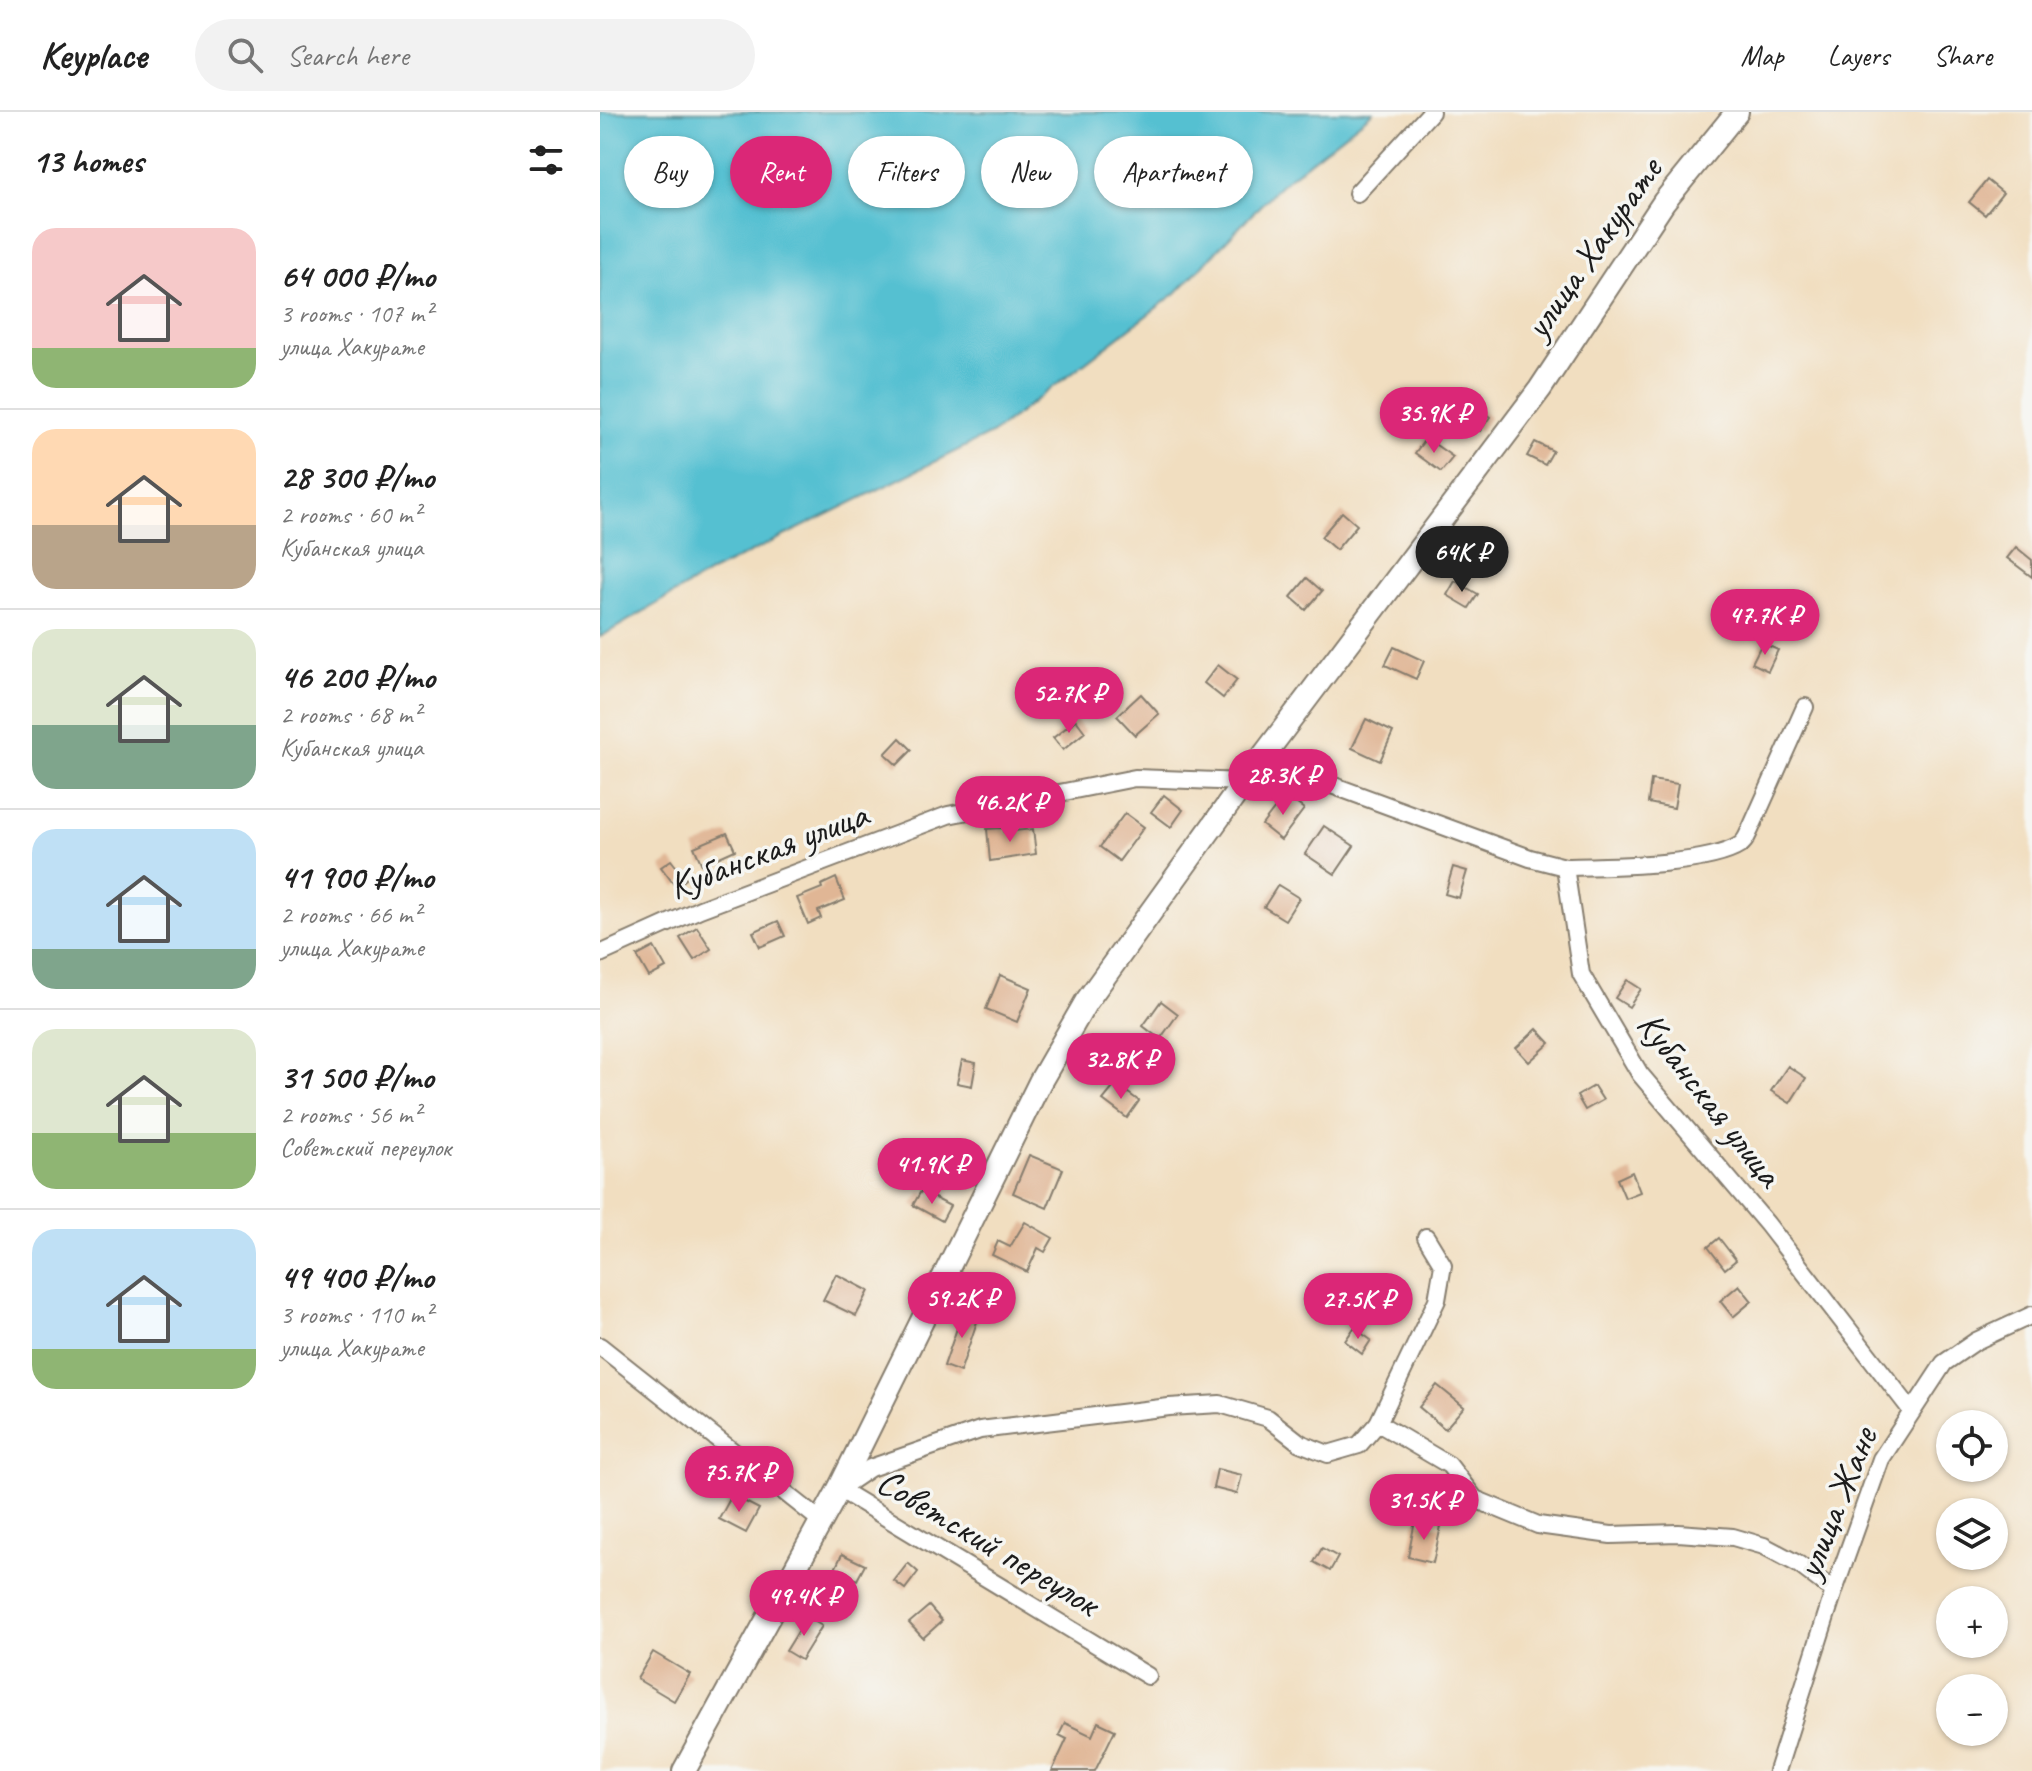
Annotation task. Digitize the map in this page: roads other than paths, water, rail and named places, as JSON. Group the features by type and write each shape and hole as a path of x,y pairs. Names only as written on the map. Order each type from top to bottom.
{"street":[{"path":"1357,193 1431,112"},
{"name":"улица Хакурате","path":"684,1771 839,1489 1048,1069 1086,1002 1261,759 1540,389 1664,202 1737,112"},
{"path":"1261,759 1530,858 1565,867 1622,865 1714,856 1745,841 1805,707"},
{"name":"Кубанская улица","path":"600,954 700,909 948,815 1135,778 1245,782"},
{"name":"Кубанская улица","path":"1565,867 1581,974 1640,1074 1767,1224 1911,1410"},
{"name":"Советский переулок","path":"1148,1676 839,1489 870,1468 980,1430 1153,1408 1220,1404 1268,1418 1300,1443 1328,1454 1359,1445 1378,1423 1437,1300 1443,1265 1426,1237"},
{"name":"улица Жане","path":"1777,1771 1834,1591 1881,1459 1944,1363 1976,1341 2032,1315"},
{"name":"Советский переулок","path":"600,1346 821,1521"},
{"path":"1378,1423 1449,1465 1475,1499 1538,1525 1611,1535 1678,1533 1733,1537 1764,1546 1798,1564 1834,1591"}],"water":[{"path":"600,112 1373,112 1280,185 1176,293 993,433 713,571 600,637"}]}
